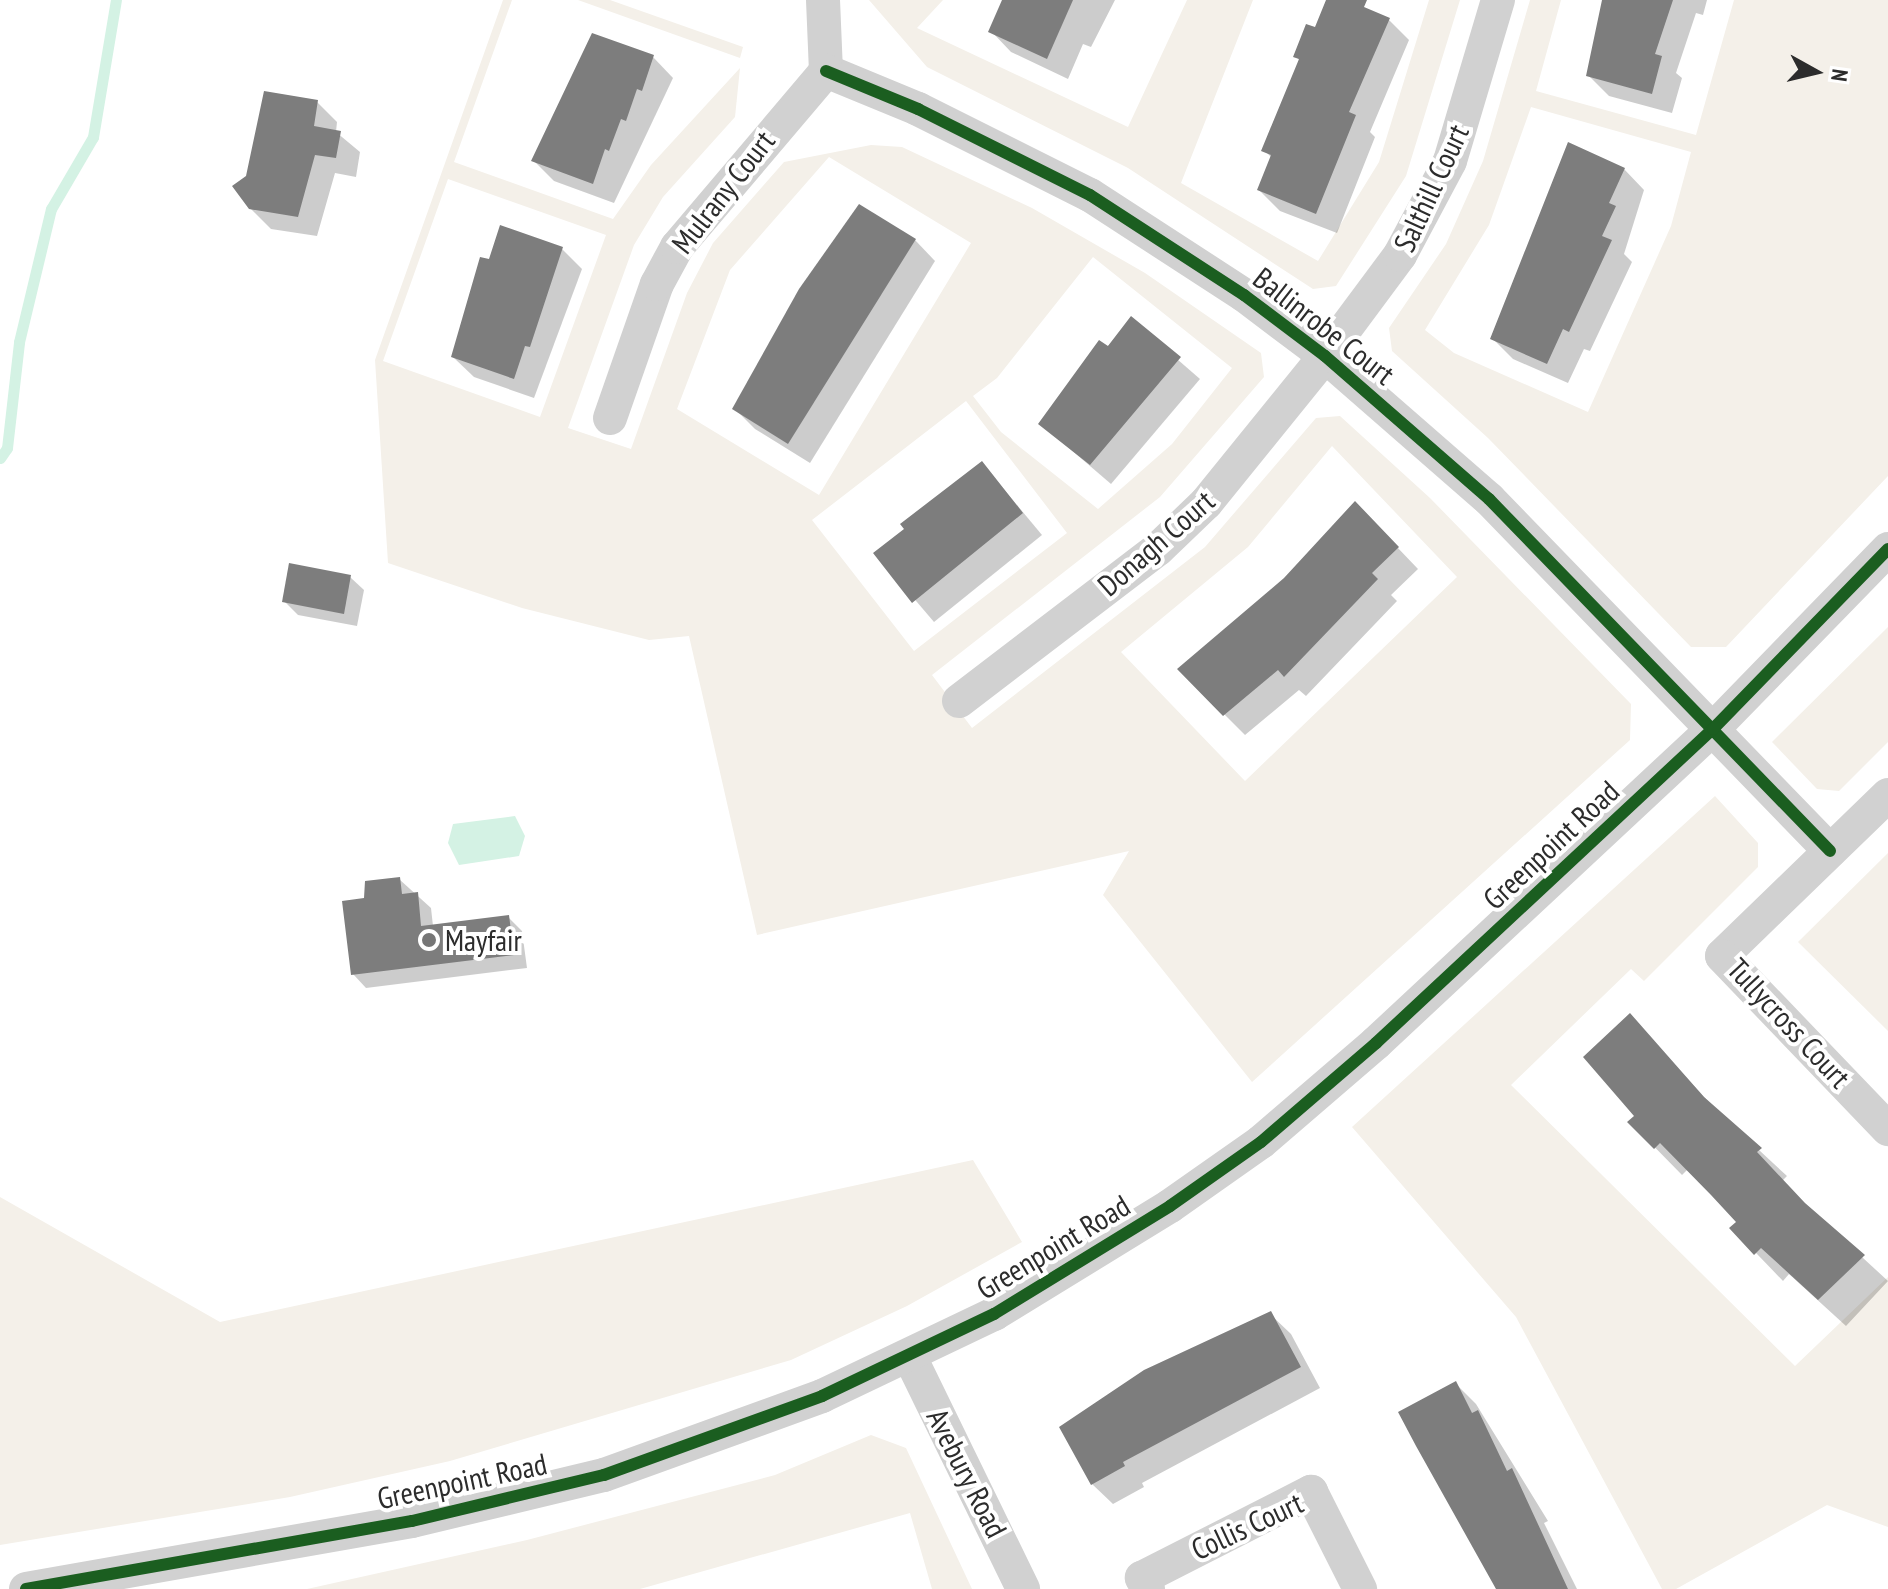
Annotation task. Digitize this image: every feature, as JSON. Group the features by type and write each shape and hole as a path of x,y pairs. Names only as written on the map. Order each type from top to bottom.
{"street":[{"path":"823,0 826,71"},
{"name":"Salthill Court","path":"1325,356 1400,255 1450,161 1498,0"},
{"name":"Ballinrobe Court","path":"826,71 918,109 1090,195 1244,295 1325,356 1489,499 1713,729"},
{"name":"Mulrany Court","path":"610,418 657,284 677,247 826,71"},
{"name":"Donagh Court","path":"959,701 1158,549 1206,503 1325,356"},
{"name":"Greenpoint Road","path":"26,1589 412,1521 604,1475 724,1435 910,1357 1079,1266 1261,1142 1376,1043 1713,729 1888,549"},
{"path":"1713,729 1830,851"},
{"name":"Tullycross Court","path":"1888,795 1722,956 1888,1129"},
{"name":"Avebury Road","path":"910,1357 1023,1589"},
{"name":"Collis Court","path":"1148,1589 1142,1578 1311,1492 1360,1589"}],"shaded area":[{"path":"503,0 512,0 454,162 613,219 651,165 740,68 735,117 663,197 634,245 568,428 631,449 687,293 713,243 784,162 871,145 902,147 1032,208 1145,273 1261,353 1264,377 1160,497 932,675 972,728 1205,547 1316,418 1340,416 1430,498 1631,704 1630,740 1252,1082 1103,895 1129,851 757,935 689,636 649,640 522,608 388,563 375,360","holes":["829,157 971,243 819,495 677,409 730,270","448,179 606,235 540,417 383,361","1093,257 1232,368 1172,444 1098,509 1001,432 973,396 997,378","966,401 1067,533 914,651 812,520","1332,446 1457,577 1245,781 1121,652 1248,547"]},
{"path":"578,0 610,0 743,47 740,58"},
{"path":"869,0 943,0 917,28 1128,127 1187,0 1253,0 1181,183 1318,261 1379,162 1429,0 1460,0 1406,176 1336,286 1313,289 1128,168 927,67"},
{"path":"1530,0 1561,0 1536,91 1696,135 1734,0 1888,0 1888,476 1726,647 1691,647 1488,438 1392,351 1389,328 1446,244 1483,161","holes":["1531,107 1691,152 1671,226 1588,412 1454,353 1425,330 1489,225"]},
{"path":"1888,627 1888,742 1839,791 1817,789 1772,742"},
{"path":"1715,796 1758,843 1758,867 1644,981 1631,969 1511,1085 1795,1366 1888,1277 1888,1527 1827,1505 1676,1589 1662,1589 1516,1317 1352,1127"},
{"path":"515,816 525,836 519,856 459,865 448,843 453,824"},
{"path":"1888,853 1888,1031 1798,942"},
{"path":"973,1160 1022,1242 907,1306 791,1360 450,1461 290,1497 0,1545 0,1197 220,1322"},
{"path":"871,1435 906,1448 972,1589 932,1589 910,1513 640,1589 307,1589 527,1540 775,1475"}],"building":[{"path":"1002,0 1073,0 1047,59 988,32"},
{"path":"1326,0 1367,0 1364,7 1390,18 1349,112 1356,115 1316,214 1257,190 1271,155 1261,151 1299,59 1293,57 1306,24 1315,27"},
{"path":"1602,0 1673,0 1655,54 1662,56 1652,94 1586,76"},
{"path":"592,33 654,55 642,91 637,89 626,121 621,119 609,151 605,149 593,184 531,161"},
{"path":"264,91 318,100 314,126 341,131 336,158 315,155 298,217 249,209 232,186 246,176"},
{"path":"1568,142 1625,168 1609,203 1616,206 1602,236 1612,240 1569,332 1563,329 1547,364 1490,339"},
{"path":"859,204 916,239 788,444 732,409 799,289"},
{"path":"500,225 563,247 530,347 525,346 514,379 451,357 480,257 489,259"},
{"path":"1131,316 1181,357 1090,465 1038,424 1099,340 1108,346"},
{"path":"982,461 1023,513 912,603 873,553 904,529 900,524"},
{"path":"1355,501 1399,547 1372,573 1378,579 1284,677 1278,670 1223,716 1177,669 1284,578"},
{"path":"289,563 351,575 344,614 282,602"},
{"name":"Mayfair","path":"400,877 402,894 418,892 421,926 509,915 514,955 351,975 342,901 364,898 365,881"},
{"path":"1630,1013 1704,1097 1762,1148 1757,1152 1805,1203 1865,1255 1818,1300 1761,1248 1754,1255 1729,1228 1736,1222 1711,1195 1660,1143 1654,1149 1627,1122 1634,1116 1583,1057"},
{"path":"1271,1311 1301,1367 1123,1462 1125,1466 1091,1485 1059,1427 1144,1370"},
{"path":"1456,1381 1472,1413 1478,1410 1507,1471 1512,1468 1568,1589 1496,1589 1416,1446 1398,1412"}],"waterway":[{"path":"0,458 7,448 19,342 51,209 93,137 116,0"}],"cycle path":[{"path":"826,71 918,109 1090,195 1244,295 1325,356 1489,499 1830,851"},
{"path":"26,1589 412,1521 604,1475 822,1396 994,1314 1170,1206 1261,1142 1376,1043 1713,729 1888,549"}],"place":[{"name":"Mayfair","path":"429,940"}]}
